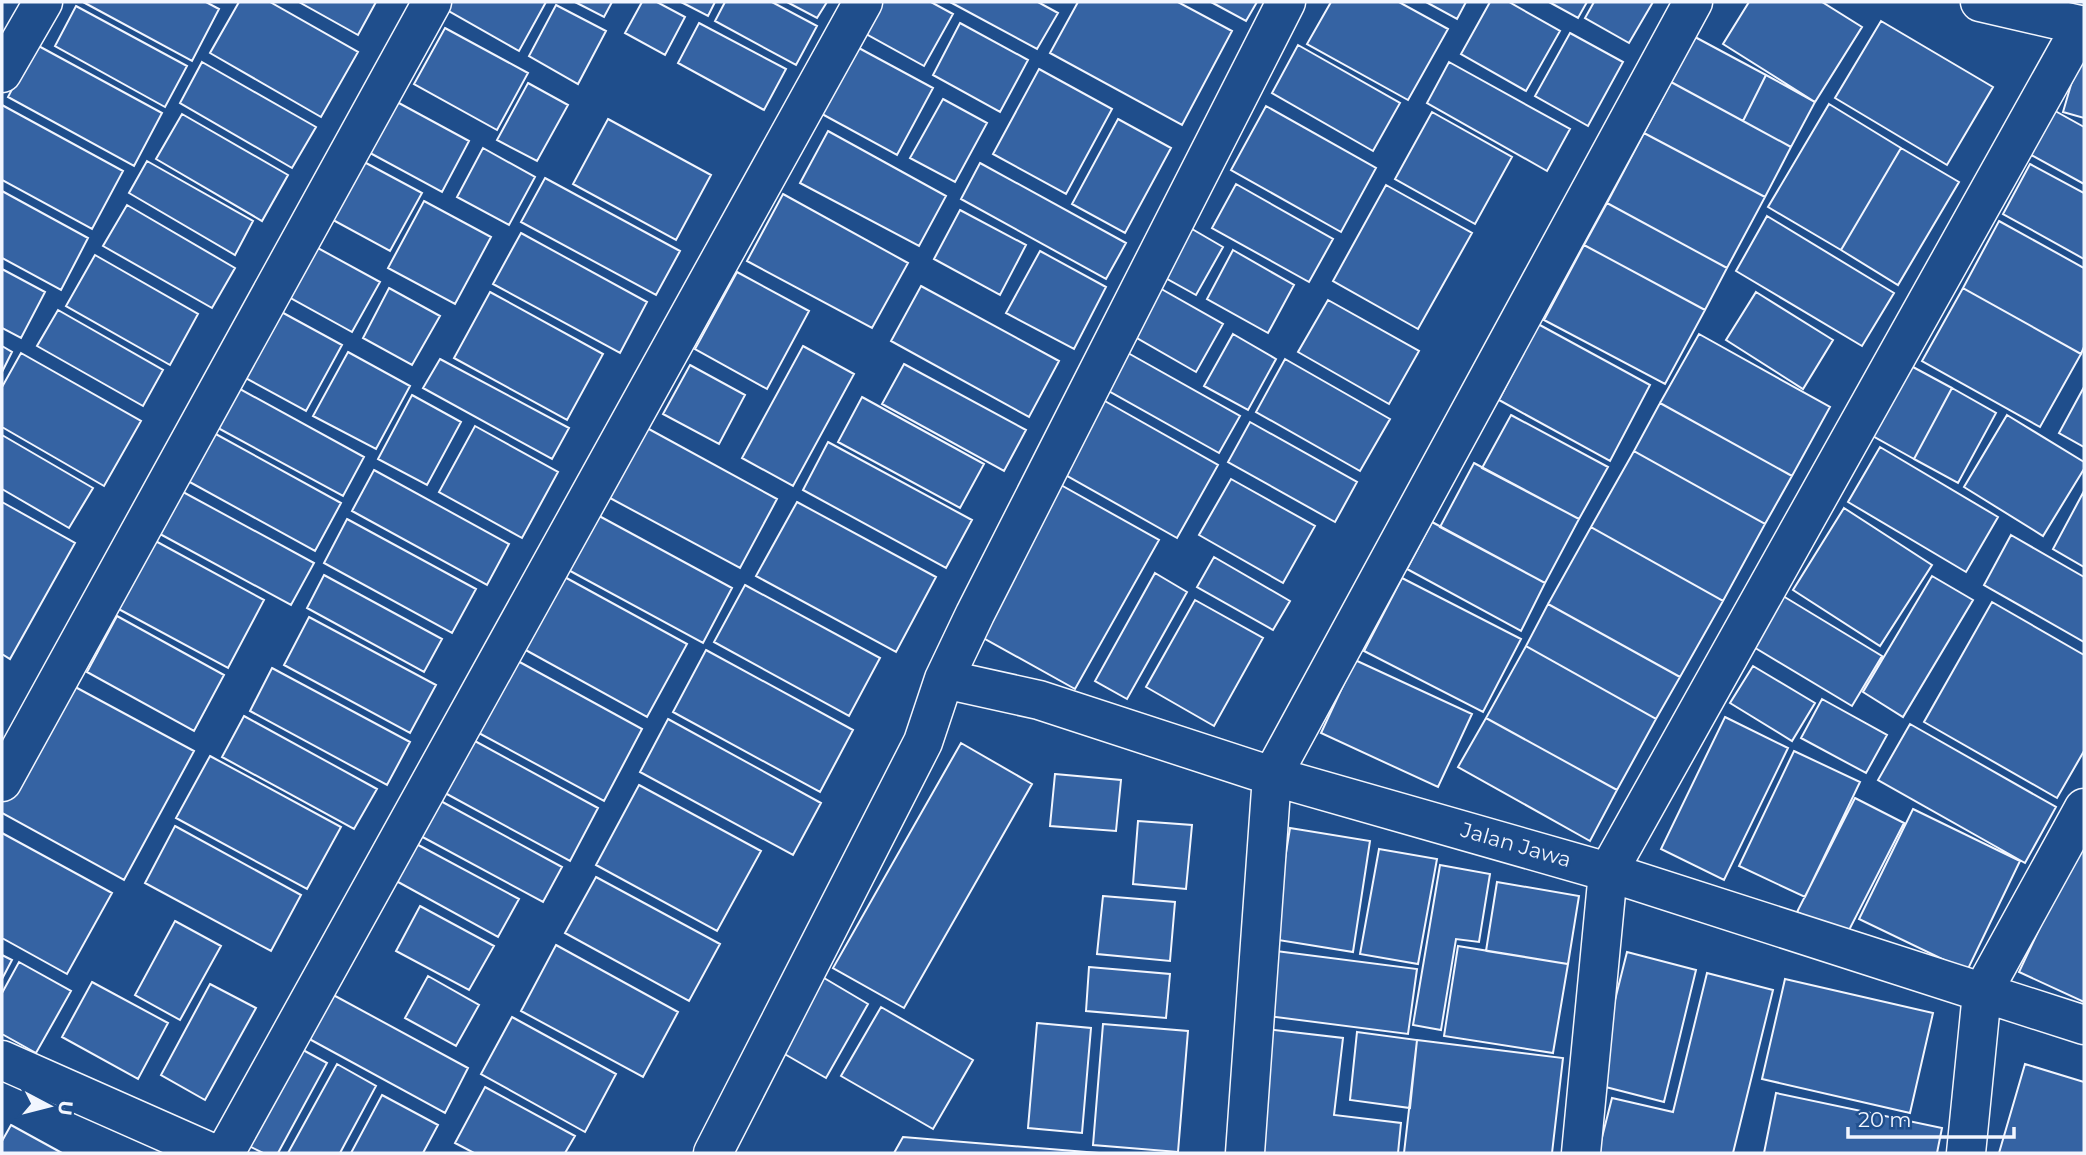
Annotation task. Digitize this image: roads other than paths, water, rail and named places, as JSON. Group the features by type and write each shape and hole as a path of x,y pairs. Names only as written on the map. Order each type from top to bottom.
{"street":[{"path":"2,74 43,2"},
{"path":"2,782 432,2"},
{"path":"225,1153 863,2"},
{"path":"713,1153 923,742 943,679 1286,2"},
{"path":"1245,1153 1272,776 1693,2"},
{"path":"1581,1153 1608,872 2083,25 1980,2"},
{"name":"Jalan Jawa","path":"943,679 1039,700 1272,776 1608,872 2084,1025"},
{"path":"1966,1153 1982,993 2084,808"},
{"path":"2,1060 212,1153"}]}
